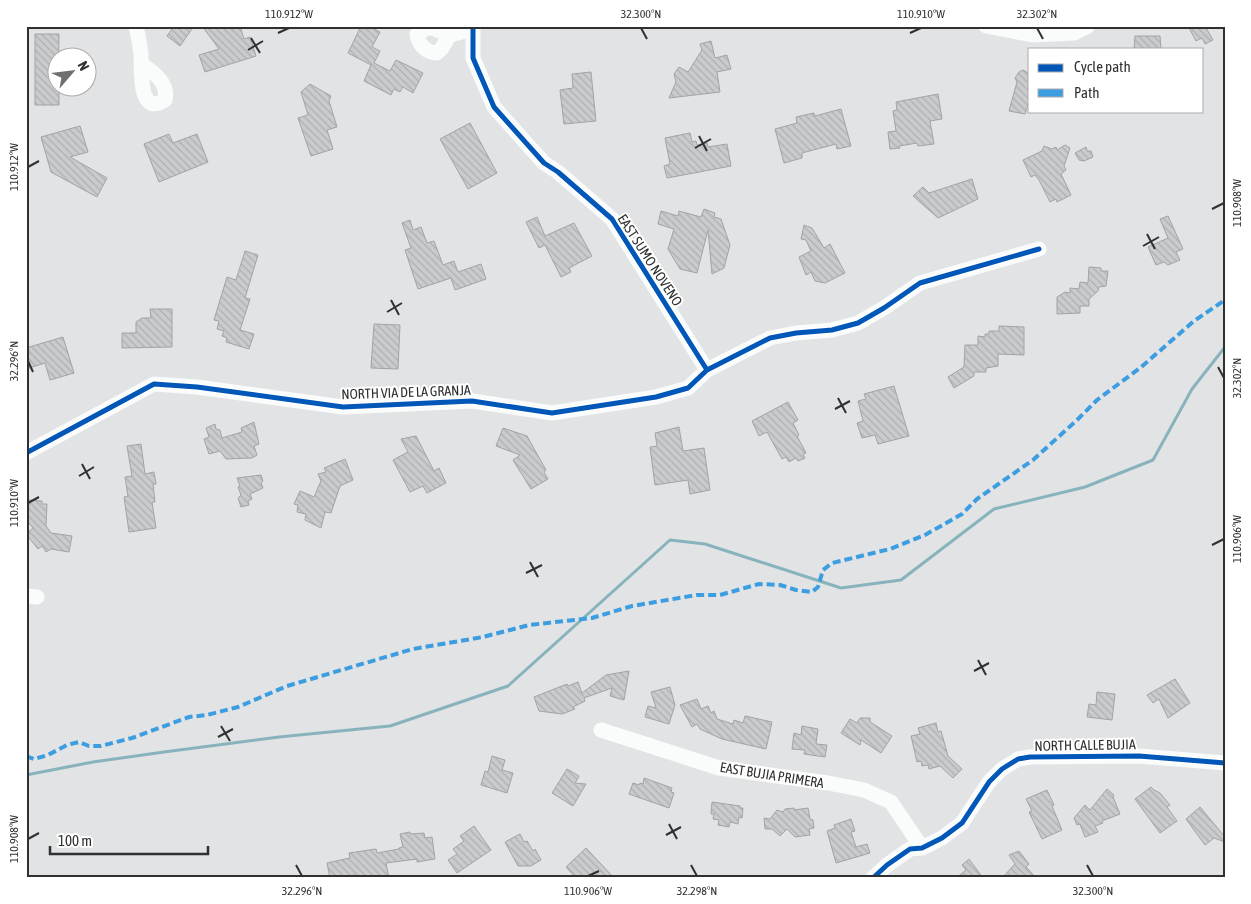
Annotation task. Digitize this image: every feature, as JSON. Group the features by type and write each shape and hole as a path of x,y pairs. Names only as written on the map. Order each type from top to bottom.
{"street":[{"path":"136,26 142,64"},
{"path":"986,26 1033,35 1074,33 1088,26"},
{"path":"450,34 472,27"},
{"name":"EAST SUMO NOVENO","path":"472,27 473,58 494,107 544,163 558,172 612,219 707,370"},
{"name":"NORTH VIA DE LA GRANJA","path":"26,453 154,384 197,387 343,407 472,401 552,413 656,397 688,388 707,370 770,338 832,330 858,323 920,283 1039,249"},
{"name":"EAST BUJIA PRIMERA","path":"601,730 719,768 828,783 864,790 891,802 922,848"},
{"name":"NORTH CALLE BUJIA","path":"873,878 887,865 910,849 922,848 942,838 962,822 989,782 1002,769 1018,759 1030,757 1139,756 1225,763"}],"building":[{"path":"174,26 194,26 180,46 167,36"},
{"path":"202,26 240,26 244,39 250,37 256,56 205,72 199,55 219,49"},
{"path":"361,26 368,26 380,32 372,47 380,51 374,63 390,71 396,60 423,73 413,93 403,87 400,92 394,89 391,95 364,81 371,65 348,53"},
{"path":"1188,26 1205,26 1213,40 1205,44 1202,38 1196,41"},
{"path":"35,34 59,34 59,48 48,48 48,98 59,98 59,105 35,105"},
{"path":"1135,36 1160,36 1161,48 1134,48"},
{"path":"711,41 715,58 727,55 731,69 717,72 720,92 669,98 676,82 674,74 679,67 688,72 702,50 700,44"},
{"path":"1023,70 1028,73 1028,105 1025,114 1009,111 1017,82 1015,78"},
{"path":"591,72 596,121 564,124 560,90 573,88 572,74"},
{"path":"310,84 331,96 329,101 337,127 327,130 333,149 311,156 298,118 308,115 301,92"},
{"path":"938,94 942,119 930,121 934,144 918,146 917,143 890,149 888,132 896,131 893,111 897,110 896,102"},
{"path":"841,109 851,146 837,149 836,144 802,153 802,158 784,163 775,129 797,123 796,117 814,113 815,116"},
{"path":"470,123 497,173 468,189 440,139"},
{"path":"80,126 88,152 70,157 107,178 97,197 51,172 41,137"},
{"path":"690,133 692,142 696,141 697,145 707,143 708,147 727,144 731,166 667,178 664,166 670,164 665,138"},
{"path":"169,134 173,143 197,134 208,162 159,182 144,144"},
{"path":"1065,145 1070,148 1064,166 1066,170 1061,174 1071,195 1057,202 1056,199 1050,202 1039,180 1035,175 1031,177 1023,160 1042,151 1044,146 1052,149 1056,147 1057,150"},
{"path":"1086,147 1087,151 1091,151 1093,157 1084,161 1079,160 1075,153"},
{"path":"972,179 978,199 938,218 913,196 923,187 929,193"},
{"path":"704,209 715,213 714,217 721,219 730,245 724,268 712,274 708,230 697,273 680,269 668,249 674,229 658,224 661,211 678,216 679,211 701,217"},
{"path":"1168,216 1183,249 1176,252 1180,260 1168,265 1164,262 1156,265 1148,247 1168,238 1160,219"},
{"path":"537,217 545,236 574,223 592,256 569,268 571,272 561,277 545,245 539,248 526,222"},
{"path":"410,220 413,230 421,227 427,243 434,241 443,265 454,261 458,272 481,264 486,279 455,290 451,278 418,289 405,250 411,248 402,223"},
{"path":"804,225 812,228 824,248 830,244 845,273 825,283 815,281 811,272 806,275 799,257 811,251 806,240 801,239"},
{"path":"245,251 258,255 245,298 250,299 240,330 254,334 249,349 226,342 227,338 222,336 224,331 217,329 219,321 214,320 227,277 236,280"},
{"path":"1089,267 1108,271 1106,286 1099,287 1098,291 1089,299 1089,306 1080,306 1080,313 1057,314 1057,297 1065,292 1070,293 1070,288 1079,289 1080,282 1088,283"},
{"path":"150,309 172,309 172,347 122,348 122,333 136,333 136,322 142,318 151,318"},
{"path":"374,324 400,325 398,369 371,368"},
{"path":"999,326 1024,327 1024,355 998,354 998,366 986,368 986,372 974,372 974,376 954,388 948,377 964,367 965,345 978,345 978,336 985,337 985,334 989,334 989,331 999,331"},
{"path":"63,337 74,373 50,380 45,363 26,369 26,348"},
{"path":"894,386 909,436 878,444 875,435 862,438 857,423 863,421 858,401 866,399 864,394"},
{"path":"788,402 798,420 793,423 806,453 803,454 805,458 798,461 796,458 789,462 786,457 782,459 767,432 759,436 752,421"},
{"path":"254,422 259,444 254,446 257,455 252,458 226,459 220,451 209,454 204,439 209,437 206,428 215,424 216,429 220,430 222,438 242,432 241,428"},
{"path":"679,427 683,451 704,448 710,490 690,494 688,480 655,485 650,447 657,446 655,433"},
{"path":"503,428 527,436 546,470 544,472 548,479 531,489 513,460 520,455 496,446"},
{"path":"416,436 434,471 439,468 446,483 427,493 423,486 410,492 393,460 408,452 401,439"},
{"path":"141,444 145,474 154,472 156,484 153,484 155,502 152,502 156,528 129,532 124,497 128,496 125,477 132,476 127,446"},
{"path":"345,459 353,480 340,486 331,513 325,512 321,528 305,520 306,514 297,512 298,505 294,504 300,491 314,497 321,481 318,474 326,472 324,468"},
{"path":"261,475 263,488 250,494 252,499 248,501 249,505 241,507 238,498 241,495 238,487 240,486 237,478"},
{"path":"29,500 42,501 42,504 47,504 46,526 51,533 72,536 69,552 51,549 46,552 42,546 38,549 26,534 33,528 28,522"},
{"path":"629,671 624,700 610,696 612,688 584,698 585,701 573,707 575,709 562,714 539,711 534,697 567,684 568,686 578,682 582,693 606,675"},
{"path":"1175,679 1190,703 1168,718 1159,699 1153,703 1147,695"},
{"path":"670,687 675,705 669,724 645,717 648,706 656,708 651,692"},
{"path":"1097,692 1115,694 1112,720 1087,717 1089,704 1096,705"},
{"path":"697,699 701,709 708,706 711,713 714,711 717,719 733,724 734,720 743,723 745,716 772,722 766,749 722,739 700,729 697,724 692,727 680,705"},
{"path":"860,718 870,718 870,722 892,736 881,753 861,740 860,745 841,733 850,719 857,723"},
{"path":"936,723 938,732 941,731 948,756 962,769 953,778 940,766 929,769 928,765 922,766 921,761 917,762 911,736 920,734 918,728"},
{"path":"802,726 818,729 816,744 827,745 825,757 804,754 805,750 792,749 794,733 801,735"},
{"path":"492,756 505,760 502,770 513,773 507,793 481,785 485,771 488,772"},
{"path":"567,769 579,776 575,783 586,784 573,806 552,793"},
{"path":"644,778 672,788 671,792 674,793 669,808 629,794 633,783 643,784"},
{"path":"1151,787 1160,793 1170,805 1167,807 1177,821 1160,833 1135,799"},
{"path":"1107,789 1114,795 1113,797 1120,814 1102,821 1103,823 1095,826 1098,832 1085,837 1080,824 1077,825 1074,818 1085,805 1090,810"},
{"path":"1047,790 1062,830 1042,839 1029,812 1032,811 1026,799"},
{"path":"712,802 743,808 742,818 739,817 738,824 730,822 729,827 718,825 719,820 713,819 714,814 711,814"},
{"path":"1200,807 1225,837 1225,842 1214,838 1205,845 1186,819"},
{"path":"794,808 794,810 808,808 814,828 809,829 810,835 795,837 787,829 780,836 772,829 765,829 764,818 770,819 777,810 783,812 785,809"},
{"path":"851,819 855,831 851,832 856,847 867,844 870,853 836,863 827,831 835,828 834,825"},
{"path":"474,826 491,850 457,873 448,860 457,854 453,849 464,841 460,836"},
{"path":"410,832 410,834 424,833 425,838 432,837 435,859 417,862 417,859 386,863 389,878 356,878 356,875 330,878 327,863 350,858 349,853 376,849 377,853 399,849 403,847 400,834"},
{"path":"520,834 524,842 527,841 533,851 535,849 541,860 531,866 518,866 505,842"},
{"path":"586,848 614,878 576,878 566,867"},
{"path":"1019,851 1029,864 1026,867 1036,878 1002,878 1015,864 1009,855"},
{"path":"969,859 983,878 956,878 966,870 962,865"}],"waterway":[{"path":"26,775 93,762 164,752 279,737 390,726 508,686 670,540 705,544 841,588 901,580 994,509 1085,487 1153,460 1192,389 1225,347"}],"marked path":[{"path":"26,756 34,759 79,742 89,746 101,746 132,738 189,717 207,715 238,707 287,686 413,649 483,637 529,625 592,618 632,606 697,595 720,595 759,584 780,585 812,592 818,587 823,570 832,563 890,549 925,535 962,514 977,499 1033,460 1097,400 1140,368 1194,321 1225,300"}],"cycle path":[{"path":"473,26 473,58 494,107 544,163 558,172 612,219 707,370"},
{"path":"26,453 154,384 197,387 343,407 472,401 552,413 656,397 688,388 707,370 770,338 796,333 832,330 858,323 920,283 1039,249"},
{"path":"873,878 887,865 910,849 922,848 942,838 962,823 989,782 1002,769 1018,759 1030,757 1139,756 1225,763"}]}
